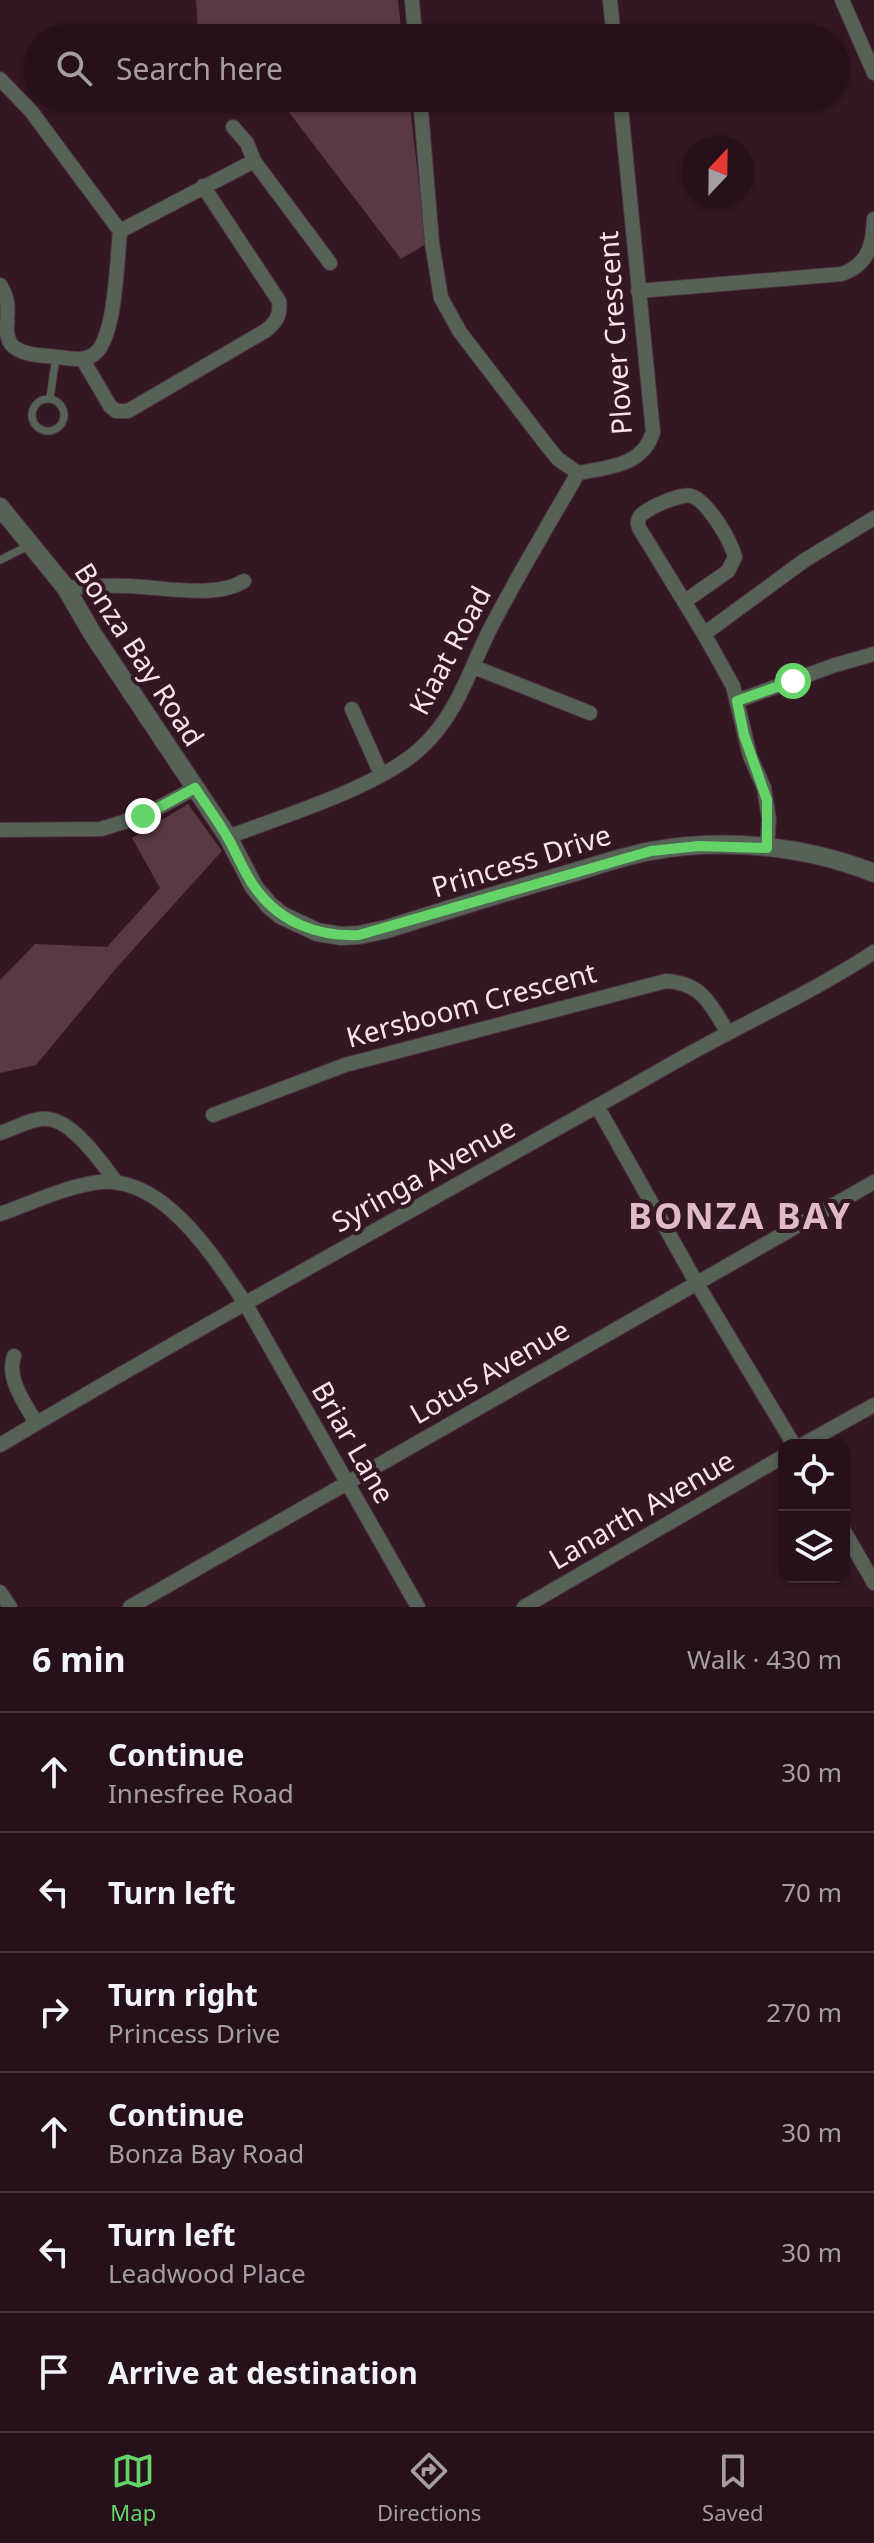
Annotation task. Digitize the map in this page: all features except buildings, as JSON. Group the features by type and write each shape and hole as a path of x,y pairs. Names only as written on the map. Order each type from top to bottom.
{"street":[{"path":"412,0 414,24"},
{"path":"610,0 613,24"},
{"path":"842,0 874,73"},
{"path":"0,79 24,102"},
{"path":"0,285 9,304 6,333 9,341 24,352 83,360 98,351 107,335 120,231 32,112"},
{"path":"421,112 432,243 441,298 460,332 548,447 558,459 578,473"},
{"name":"Plover Crescent","path":"578,473 634,460 649,444 653,432 621,112"},
{"path":"233,127 247,143 254,161 330,263"},
{"path":"120,231 254,161"},
{"path":"83,360 110,406 116,411 128,411 265,331 276,321 280,314 279,301 203,186"},
{"path":"638,291 842,274 858,266 869,253 874,219"},
{"name":"Kiaat Road","path":"228,837 326,800 381,774 408,759 437,731 456,704 489,630 578,473"},
{"path":"684,602 728,571 735,557 706,505 683,495 644,512 638,522 639,527 733,686 744,735 767,800 767,848"},
{"name":"Bonza Bay Road","path":"0,507 66,588 92,633 228,837"},
{"path":"704,634 805,560 874,518"},
{"path":"66,588 106,585 215,590 234,587 244,581"},
{"path":"737,701 874,654"},
{"path":"474,667 590,713"},
{"path":"352,709 381,774"},
{"path":"0,830 101,829 143,816 195,788"},
{"name":"Princess Drive","path":"228,837 254,887 269,905 317,932 341,936 387,929 651,851 699,846 767,848 847,862 874,873"},
{"name":"Syringa Avenue","path":"0,1445 727,1031 845,971 874,952"},
{"name":"Kersboom Crescent","path":"213,1115 345,1065 666,981 684,982 698,989 727,1031"},
{"path":"597,1106 696,1282 790,1439"},
{"path":"0,1133 39,1120 55,1121 86,1145 116,1182"},
{"path":"0,1214 71,1189 99,1182 116,1182"},
{"name":"Briar Lane","path":"116,1182 130,1185 159,1201 187,1226 216,1260 245,1303 418,1607"},
{"name":"Lotus Avenue","path":"130,1607 874,1182"},
{"path":"14,1356 11,1365 15,1384 36,1423"},
{"path":"813,1439 874,1405"},
{"name":"Lanarth Avenue","path":"524,1607 778,1459"},
{"path":"850,1541 874,1583"},
{"path":"0,1592 10,1607"}],"lane":[{"path":"50,398 56,356"},
{"path":"50,398 59,402 64,410 64,419 59,427 51,431 34,423 32,415 34,406 50,398"},
{"path":"0,560 30,545"}],"shaded area":[{"path":"196,0 398,0 401,24 198,24"},
{"path":"289,112 411,112 426,244 401,259"},
{"path":"188,804 222,851 118,966 36,1065 0,1073 0,980 35,944 107,947 160,888 132,838"}],"district":[{"name":"BONZA BAY","path":"740,1215"}],"route":[{"path":"143,816 195,788 228,837 254,887 269,905 281,915 317,932 359,935 651,851 699,846 767,848 767,800 750,756 737,701 793,681"}]}
